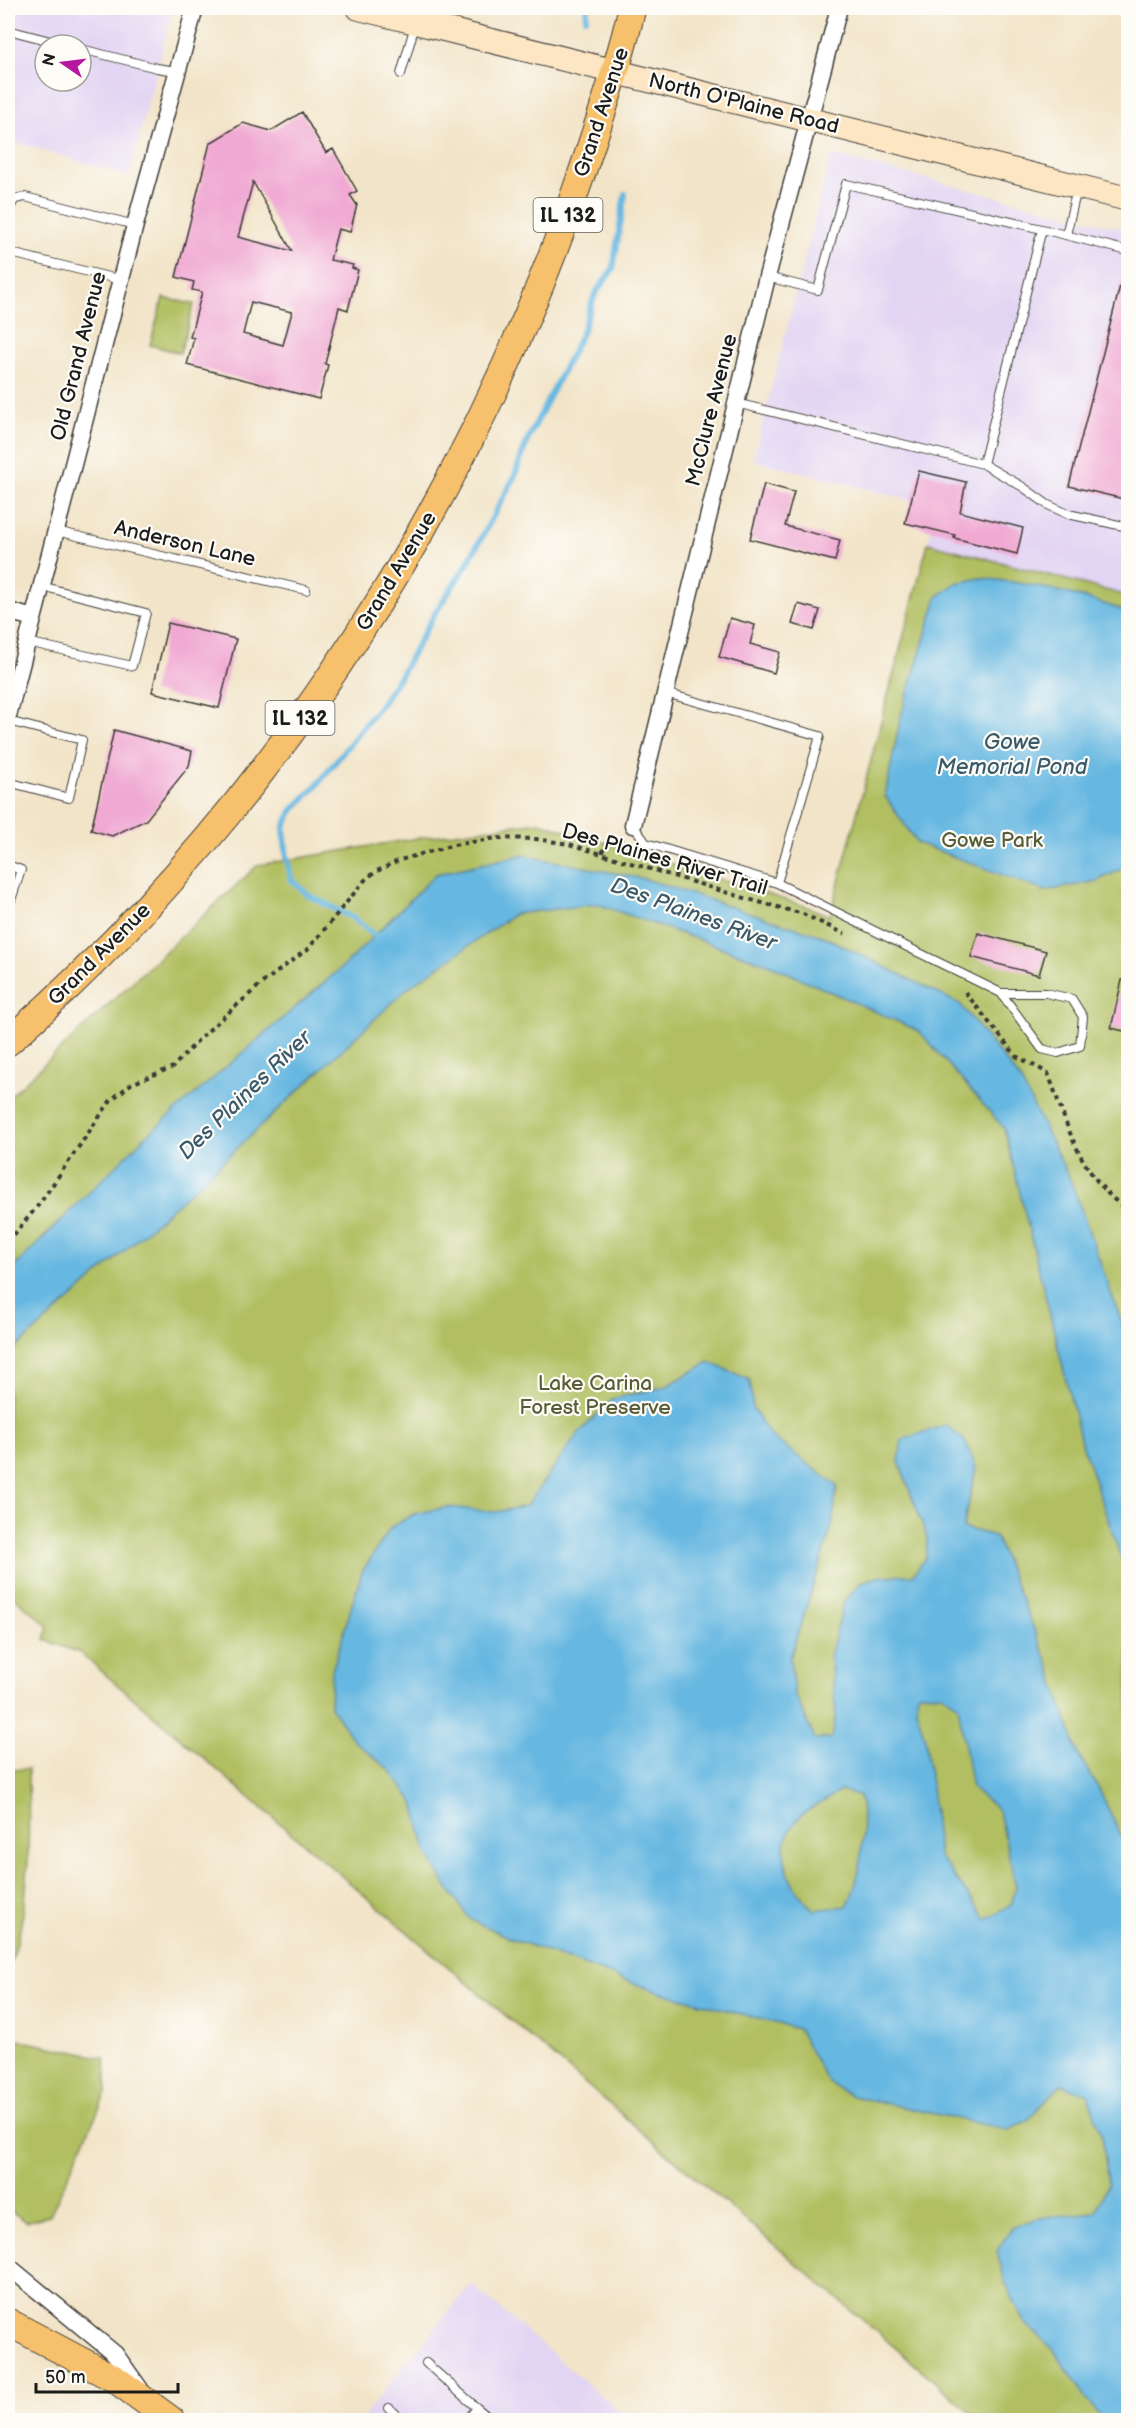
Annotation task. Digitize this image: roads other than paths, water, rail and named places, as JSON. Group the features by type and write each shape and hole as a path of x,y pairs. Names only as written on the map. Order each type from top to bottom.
{"main road":[{"name":"Grand Avenue","path":"12,1035 76,980 152,902 236,803 327,681 394,575 443,492 533,303 573,201 615,71 632,8"},
{"path":"8,2322 83,2361 161,2412"}],"street":[{"name":"Old Grand Avenue","path":"8,718 135,225 195,8"},
{"name":"North O'Plaine Road","path":"359,8 405,15 615,71 1128,199"},
{"name":"McClure Avenue","path":"633,825 767,277 840,8"},
{"path":"8,611 33,618"},
{"path":"8,2266 115,2354 161,2412"}],"lane":[{"path":"401,74 405,15"},
{"path":"8,30 33,36"},
{"path":"93,52 176,71"},
{"path":"767,277 818,290 846,184 1128,251"},
{"path":"1066,235 1078,186"},
{"path":"8,210 15,199 25,197 135,225"},
{"path":"983,464 1042,229"},
{"path":"8,248 15,254 121,280"},
{"path":"736,403 983,464 1023,487 1048,505 1068,514 1128,527"},
{"name":"Anderson Lane","path":"56,531 306,590"},
{"path":"27,642 132,666 146,613 41,586"},
{"path":"665,693 820,736 777,883"},
{"path":"8,718 82,740 69,798 8,782"},
{"path":"633,825 646,843 777,883 1001,993 1046,993 1072,999 1083,1017 1080,1046 1058,1053 1042,1049 1001,993"},
{"path":"8,865 21,870 8,909"},
{"path":"426,2363 492,2421"},
{"path":"467,2421 477,2408"},
{"path":"389,2409 404,2421"}],"water":[{"name":"Gowe Memorial Pond","path":"981,578 1056,590 1128,612 1128,866 1097,881 1045,891 917,843 885,796 901,716 937,597 956,583"},
{"name":"Des Plaines River","path":"522,855 645,879 825,937 960,1004 1020,1079 1071,1181 1128,1340 1128,1578 1081,1441 1004,1128 919,1031 768,964 597,904 515,914 409,987 199,1184 8,1355 8,1273 144,1138 348,962 436,874"},
{"path":"709,1362 750,1380 753,1409 770,1435 837,1486 832,1526 790,1658 794,1693 815,1739 832,1738 836,1714 830,1657 844,1601 861,1582 881,1576 913,1575 926,1558 927,1537 899,1462 902,1439 946,1425 966,1442 976,1468 963,1528 995,1536 1049,1665 1078,1755 1098,1787 1128,1850 1128,2420 1105,2420 1098,2415 1053,2349 1024,2322 1005,2282 997,2251 1012,2227 1039,2218 1095,2212 1108,2185 1103,2141 1088,2095 1062,2084 1028,2120 1009,2130 852,2096 828,2083 798,2029 655,1991 510,1938 471,1920 446,1886 426,1851 414,1803 390,1770 355,1742 330,1706 332,1671 362,1572 391,1527 414,1514 448,1507 496,1512 526,1506 578,1434 612,1399 667,1386","holes":["918,1693 942,1694 958,1705 972,1788 999,1811 1016,1887 1011,1905 986,1919 939,1856 926,1742 916,1709","841,1791 859,1795 862,1836 856,1881 847,1906 814,1910 804,1900 790,1877 786,1864 786,1839 801,1816"]}],"waterway":[{"path":"586,18 587,8"},
{"path":"379,939 353,918 308,895 291,879 284,828 292,811 317,785 379,707 400,676 435,613 466,566 514,478 528,439 582,333 595,294 613,269 625,194"}],"park label":[{"name":"Gowe Park","path":"992,840"},
{"name":"Lake Carina Forest Preserve","path":"595,1395"}]}
